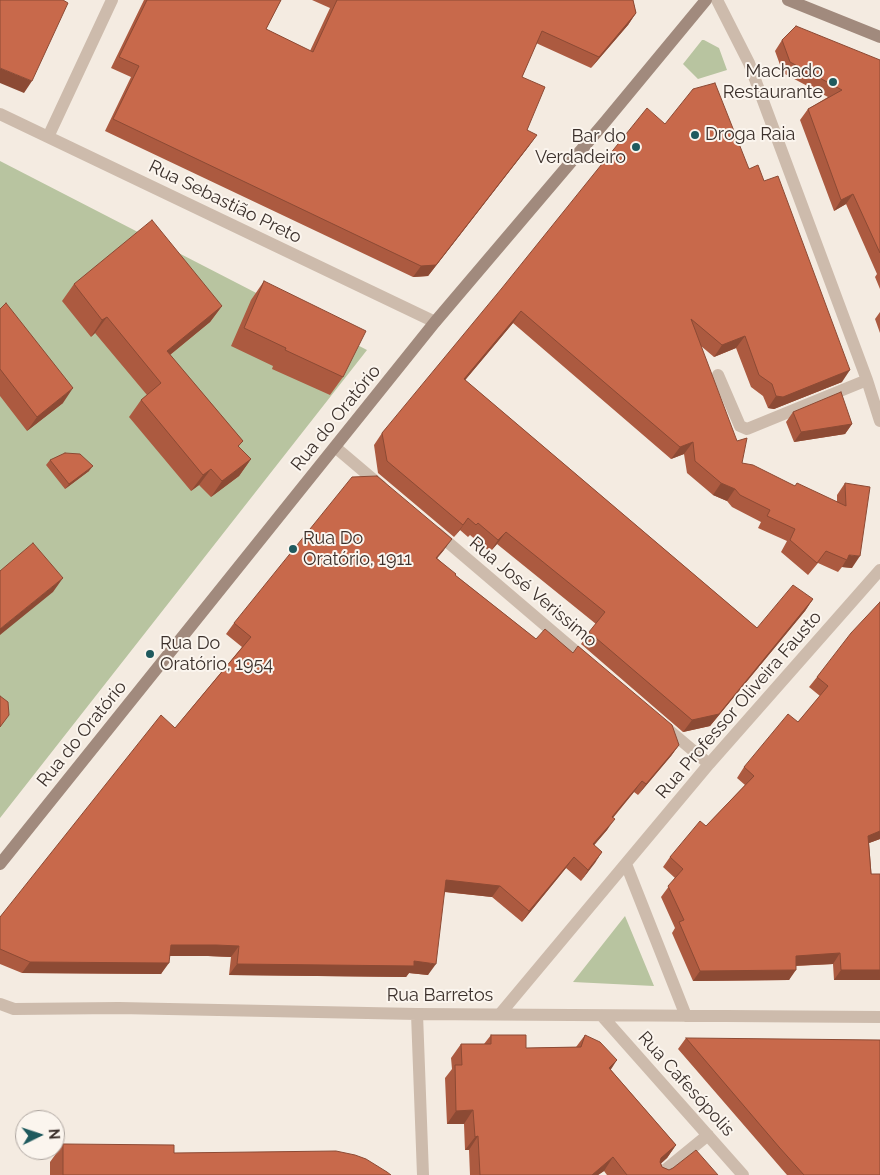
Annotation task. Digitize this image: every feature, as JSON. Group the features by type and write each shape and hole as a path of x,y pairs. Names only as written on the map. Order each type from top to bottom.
{"street":[{"path":"48,137 112,0"},
{"name":"Rua do Oratório","path":"0,864 435,322 706,0"},
{"path":"717,0 749,63 867,380 880,421"},
{"path":"788,0 880,38"},
{"name":"Rua Sebastião Preto","path":"0,114 435,322"},
{"path":"718,375 740,426 747,429 867,380"},
{"path":"335,447 387,491"},
{"name":"Rua José Verissimo","path":"425,523 597,669"},
{"name":"Rua Professor Oliveira Fausto","path":"500,1014 709,764 880,570"},
{"path":"657,720 709,764"},
{"path":"626,864 686,1016"},
{"name":"Rua Barretos","path":"0,1004 14,1009 119,1008 417,1014 880,1017"},
{"path":"417,1014 424,1175"},
{"name":"Rua Cafesópolis","path":"602,1016 743,1175"},
{"path":"659,1175 708,1135"}],"green space":[{"path":"702,40 719,48 727,70 698,79 683,64"},
{"path":"0,161 367,350 0,818"},
{"path":"625,916 654,986 573,982"}],"building":[{"path":"0,0 63,0 68,3 32,81 0,68"},
{"path":"147,0 281,0 266,29 313,52 337,0 633,0 636,13 599,57 542,31 522,77 545,87 527,130 537,135 436,265 421,266 113,119 139,66 119,57"},
{"path":"796,26 880,60 880,253 853,194 841,200 808,109 842,90 790,62 782,40"},
{"path":"715,83 749,169 758,165 764,181 778,176 850,370 783,397 776,396 772,384 759,375 745,336 722,345 691,319 737,441 747,438 742,463 753,465 795,486 797,483 846,506 845,483 870,487 860,556 849,555 847,560 826,551 817,563 790,540 795,529 767,516 770,510 740,495 735,489 721,483 695,461 693,442 680,447 521,311 464,379 757,628 793,585 813,599 719,714 692,720 589,632 605,612 506,532 498,540 478,523 476,525 468,518 463,525 387,461 382,433 647,108 665,124 693,89"},
{"path":"152,220 222,306 167,351 243,441 238,446 251,459 222,481 211,469 203,475 141,400 161,383 107,317 102,320 74,284"},
{"path":"264,281 366,331 343,377 285,350 286,348 244,328"},
{"path":"6,303 73,388 37,417 0,369 0,309"},
{"path":"841,392 852,424 801,432 793,412"},
{"path":"65,453 80,454 93,466 69,484 50,460"},
{"path":"377,476 452,539 436,558 455,575 536,639 545,629 573,653 578,646 672,725 679,745 646,784 642,781 612,817 615,819 593,844 602,852 588,870 574,857 529,911 500,886 446,880 436,964 414,961 414,966 237,964 239,946 216,945 171,945 169,963 30,962 0,949 0,917 161,715 175,728 251,637 234,623 352,477"},
{"path":"33,543 63,578 0,629 0,571"},
{"path":"880,602 880,831 868,836 871,874 880,874 880,970 841,970 840,953 796,956 796,970 700,971 679,922 684,920 668,886 683,869 670,857 700,821 706,826 754,776 744,767 788,714 798,722 828,686 817,677 851,633"},
{"path":"0,696 8,702 9,715 0,727"},
{"path":"491,1035 526,1035 526,1048 581,1047 585,1035 600,1042 617,1060 609,1068 676,1145 661,1158 662,1167 669,1170 673,1168 696,1150 718,1175 627,1175 613,1157 592,1175 480,1175 478,1136 475,1137 473,1110 456,1111 455,1065 462,1065 461,1044 491,1044"},
{"path":"686,1038 880,1040 880,1175 804,1175"},
{"path":"65,1144 174,1145 174,1153 336,1151 366,1159 391,1175 63,1175"}],"place":[{"name":"Machado Restaurante","path":"833,82"},
{"name":"Droga Raia","path":"695,135"},
{"name":"Bar do Verdadeiro","path":"636,147"},
{"name":"Rua Do Oratório, 1911","path":"293,549"},
{"name":"Rua Do Oratório, 1954","path":"150,654"}]}
